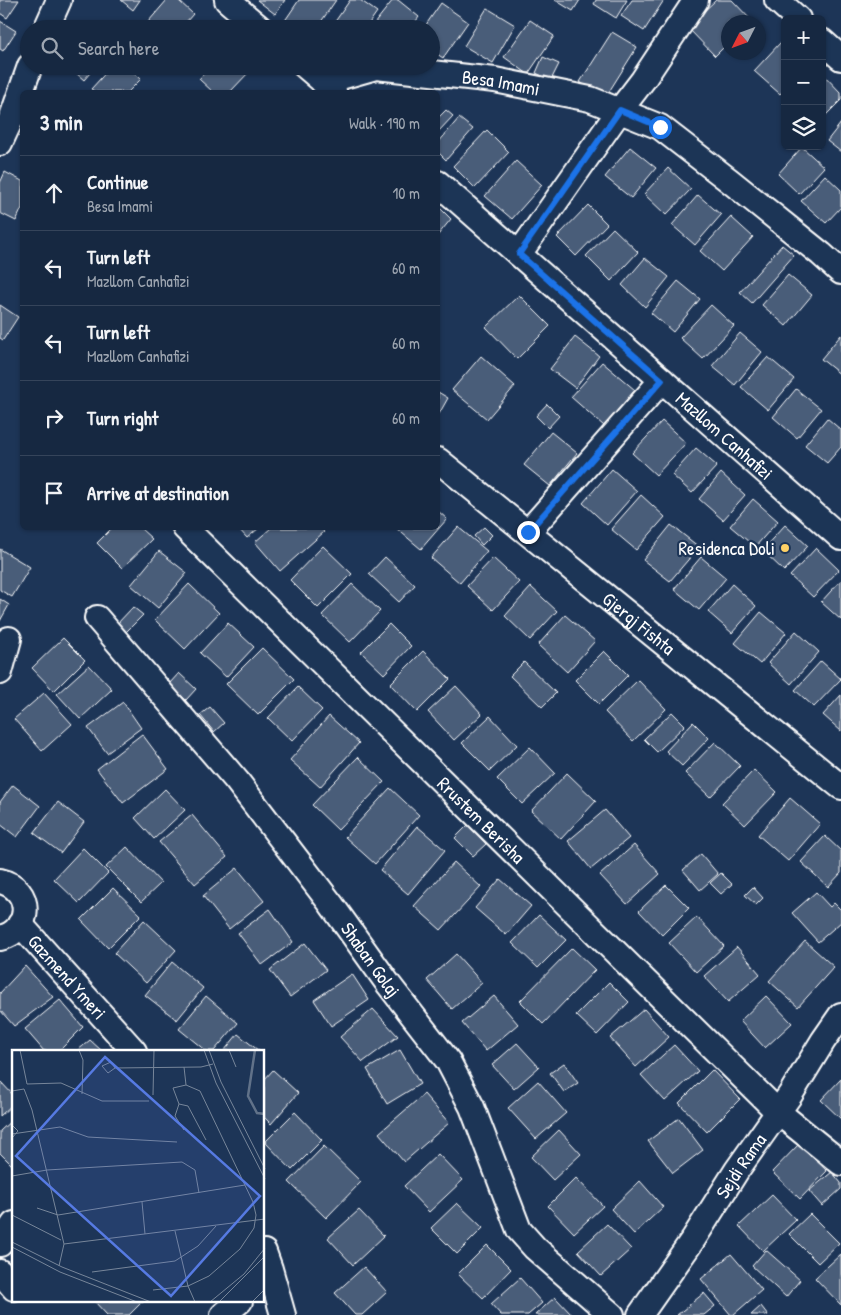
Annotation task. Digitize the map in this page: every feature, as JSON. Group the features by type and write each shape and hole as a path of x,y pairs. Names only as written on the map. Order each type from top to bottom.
{"street":[{"path":"50,20 60,0"},
{"path":"227,0 250,20"},
{"path":"519,254 643,80 696,0"},
{"path":"777,0 794,15"},
{"path":"826,44 841,58"},
{"name":"Besa Imami","path":"440,74 495,80 590,99 660,127 730,181 841,272"},
{"path":"24,90 28,75"},
{"path":"315,75 329,87"},
{"name":"Besa Imami","path":"329,87 357,75"},
{"path":"0,143 17,121 20,108"},
{"name":"Mazllom Canhafizi","path":"440,185 841,538"},
{"path":"528,532 662,380"},
{"name":"Gjergj Fishta","path":"440,462 841,787"},
{"name":"Rrustem Berisha","path":"187,530 778,1112 841,1163"},
{"name":"Shaban Golaj","path":"96,618 237,781 448,1061 472,1107 519,1230 535,1248 612,1315"},
{"path":"0,672 9,638"},
{"path":"0,881 12,886 23,899 25,910 20,924 10,934 0,938"},
{"name":"Gazmend Ymeri","path":"20,924 133,1050"},
{"name":"Sejdi Rama","path":"640,1315 694,1238 737,1170 790,1095 823,1041 841,1016"},
{"path":"0,1244 9,1220"},
{"path":"266,1267 283,1315"},
{"path":"0,1272 12,1286"},
{"path":"223,1315 239,1302"}],"building":[{"path":"0,0 19,0 7,18 0,13"},
{"path":"121,0 140,0 133,10"},
{"path":"167,0 178,0 193,14 188,20 150,20"},
{"path":"257,0 285,0 275,14"},
{"path":"299,0 336,0 322,20 285,20"},
{"path":"350,0 360,0 377,12 371,20 336,20"},
{"path":"393,0 398,0 419,17 417,20 377,20"},
{"path":"555,0 580,0 573,11"},
{"path":"596,0 627,0 616,18 594,4"},
{"path":"632,0 664,0 644,31 621,16"},
{"path":"716,0 732,0 746,15 721,15 721,50 715,56 687,27"},
{"path":"441,3 468,22 443,58 440,56 440,20 429,20"},
{"path":"487,8 515,25 493,63 464,46"},
{"path":"530,20 554,36 528,74 504,57"},
{"path":"0,21 16,31 3,51 0,49"},
{"path":"612,32 637,47 605,98 580,82"},
{"path":"781,44 780,94 754,71"},
{"path":"543,57 559,64 551,80 536,73"},
{"path":"78,75 88,75 84,80"},
{"path":"104,75 137,75 141,79 130,90 91,89"},
{"path":"203,75 246,75 232,90 211,90 199,79"},
{"path":"826,77 841,93 841,100 826,115"},
{"path":"446,110 453,116 440,130 440,116"},
{"path":"459,118 473,129 446,160 440,154 440,141"},
{"path":"841,123 841,152 827,141"},
{"path":"487,130 509,152 475,188 453,166"},
{"path":"630,147 656,168 631,198 605,177"},
{"path":"799,150 805,150 824,167 799,194 778,174"},
{"path":"516,161 542,185 512,219 485,196"},
{"path":"668,168 691,189 666,215 644,194"},
{"path":"5,172 20,180 20,212 16,221 0,213 0,183"},
{"path":"825,175 841,190 841,207 826,223 801,201"},
{"path":"698,195 721,215 695,245 672,225"},
{"path":"588,205 607,224 576,256 557,237"},
{"path":"440,208 451,219 440,233"},
{"path":"731,217 753,237 722,271 700,251"},
{"path":"613,228 638,252 611,281 586,256"},
{"path":"782,245 794,255 752,303 740,292"},
{"path":"645,258 669,277 645,307 622,285"},
{"path":"788,275 812,295 786,326 762,305"},
{"path":"678,281 700,299 673,332 651,313"},
{"path":"519,295 550,326 517,359 486,327"},
{"path":"0,305 18,317 3,340 0,338"},
{"path":"711,305 734,326 703,359 680,338"},
{"path":"740,333 762,352 735,385 712,366"},
{"path":"841,335 841,375 821,359"},
{"path":"575,337 599,356 575,388 550,369"},
{"path":"481,356 515,386 487,419 452,390"},
{"path":"768,357 794,379 768,410 741,387"},
{"path":"602,362 635,390 604,426 571,397"},
{"path":"796,389 821,409 797,438 773,417"},
{"path":"440,393 448,398 440,412"},
{"path":"547,404 559,416 548,428 536,416"},
{"path":"827,418 841,430 841,447 827,463 805,445"},
{"path":"662,421 686,443 656,475 632,453"},
{"path":"551,432 577,453 550,486 524,465"},
{"path":"696,448 717,466 692,493 672,475"},
{"path":"612,469 637,491 607,525 583,503"},
{"path":"721,473 745,495 723,520 699,499"},
{"path":"641,495 665,517 636,550 611,529"},
{"path":"753,499 778,521 755,547 730,526"},
{"path":"440,513 447,519 440,527"},
{"path":"671,525 699,547 670,581 643,560"},
{"name":"Residenca Doli","path":"785,525 808,546 784,571 762,550"},
{"path":"458,527 487,551 460,583 431,558"},
{"path":"484,527 492,535 482,545 474,536"},
{"path":"110,530 142,530 152,539 122,568 97,543"},
{"path":"240,530 257,530 247,538"},
{"path":"269,530 322,530 324,532 280,571 255,542"},
{"path":"398,530 437,530 421,549"},
{"path":"323,546 352,574 318,608 290,580"},
{"path":"816,548 839,570 813,597 790,576"},
{"path":"0,549 30,567 12,597 0,590"},
{"path":"159,551 187,573 158,608 131,585"},
{"path":"385,557 415,585 399,602 369,574"},
{"path":"701,557 726,578 699,610 674,589"},
{"path":"493,558 519,582 493,610 467,586"},
{"path":"841,580 841,620 821,602"},
{"path":"189,584 219,613 185,649 155,620"},
{"path":"352,584 380,611 350,642 322,615"},
{"path":"732,584 756,606 732,633 708,612"},
{"path":"531,587 557,611 530,640 505,616"},
{"path":"0,599 9,605 0,621"},
{"path":"133,607 143,615 125,633 116,625"},
{"path":"761,612 786,633 760,664 735,643"},
{"path":"565,615 595,641 567,672 538,645"},
{"path":"228,623 254,647 226,677 200,653"},
{"path":"389,624 411,646 384,674 361,652"},
{"path":"796,631 819,652 791,684 768,663"},
{"path":"63,638 85,660 54,691 32,668"},
{"path":"262,648 294,679 258,715 226,684"},
{"path":"423,651 450,679 417,712 390,684"},
{"path":"604,651 628,675 599,704 575,680"},
{"path":"821,661 841,679 814,707 795,690"},
{"path":"524,662 556,693 542,707 510,676"},
{"path":"89,665 112,689 80,719 57,694"},
{"path":"179,673 196,689 186,700 169,684"},
{"path":"638,680 666,709 633,741 605,712"},
{"path":"456,686 482,714 454,740 428,712"},
{"path":"298,687 322,710 292,741 268,718"},
{"path":"44,693 72,724 42,751 14,719"},
{"path":"841,695 841,731 823,715"},
{"path":"123,702 141,728 107,753 88,728"},
{"path":"210,707 224,723 214,732 200,715"},
{"path":"672,712 685,725 657,752 644,739"},
{"path":"329,716 359,743 320,787 290,760"},
{"path":"490,716 517,745 490,771 462,743"},
{"path":"693,722 709,738 682,766 666,751"},
{"path":"142,734 168,769 123,803 97,769"},
{"path":"715,742 740,766 710,797 685,773"},
{"path":"530,747 555,773 522,804 497,779"},
{"path":"358,757 384,782 338,830 312,805"},
{"path":"754,770 777,792 745,825 722,803"},
{"path":"567,773 596,801 561,839 531,811"},
{"path":"13,785 40,806 17,837 0,824 0,802"},
{"path":"390,788 419,815 375,864 345,837"},
{"path":"165,789 185,810 154,839 135,818"},
{"path":"790,798 820,824 788,861 758,835"},
{"path":"58,802 84,822 61,853 34,833"},
{"path":"605,810 629,838 591,869 568,841"},
{"path":"192,815 227,857 195,884 159,842"},
{"path":"468,825 486,844 473,856 455,838"},
{"path":"417,826 445,850 408,894 380,870"},
{"path":"825,836 841,851 841,873 828,887 801,862"},
{"path":"634,845 660,874 627,904 600,875"},
{"path":"127,847 161,883 141,902 106,867"},
{"path":"83,848 108,873 79,903 54,879"},
{"path":"701,854 718,874 700,890 683,870"},
{"path":"454,862 481,887 441,930 414,906"},
{"path":"237,868 264,901 229,929 203,896"},
{"path":"721,873 732,884 721,894 710,883"},
{"path":"500,879 531,906 506,935 475,908"},
{"path":"666,885 689,908 662,935 639,911"},
{"path":"753,887 763,898 756,905 745,895"},
{"path":"113,888 141,915 108,948 81,920"},
{"path":"816,892 830,907 834,903 841,910 841,922 818,942 792,913"},
{"path":"270,909 293,942 262,965 238,933"},
{"path":"539,915 566,940 538,968 512,943"},
{"path":"697,917 724,946 696,972 669,943"},
{"path":"144,920 176,950 146,983 114,953"},
{"path":"805,941 834,967 798,1007 769,981"},
{"path":"305,943 326,970 290,997 270,970"},
{"path":"737,947 760,974 728,1002 704,976"},
{"path":"572,948 595,970 543,1024 520,1001"},
{"path":"456,954 482,983 452,1009 427,980"},
{"path":"172,962 203,988 177,1020 145,995"},
{"path":"25,966 53,997 14,1026 0,1010 0,993"},
{"path":"352,974 369,1000 331,1026 314,1000"},
{"path":"609,982 629,1002 597,1035 576,1015"},
{"path":"206,996 238,1023 215,1050 205,1050 179,1029"},
{"path":"494,996 518,1024 486,1051 462,1023"},
{"path":"766,996 792,1023 765,1048 740,1021"},
{"path":"60,1000 83,1027 60,1050 43,1050 25,1029"},
{"path":"373,1009 398,1036 363,1062 340,1037"},
{"path":"644,1009 669,1037 636,1067 610,1038"},
{"path":"238,1034 258,1050 225,1050"},
{"path":"90,1040 101,1050 78,1050"},
{"path":"517,1043 539,1067 514,1089 492,1065"},
{"path":"674,1045 698,1071 665,1101 641,1075"},
{"path":"400,1050 420,1084 387,1104 367,1069"},
{"path":"564,1063 578,1083 564,1092 550,1073"},
{"path":"273,1070 298,1093 271,1124 265,1118 265,1079"},
{"path":"712,1070 740,1099 707,1132 679,1103"},
{"path":"841,1079 841,1119 821,1100"},
{"path":"0,1081 12,1094 12,1105 0,1116"},
{"path":"538,1081 566,1113 536,1139 508,1108"},
{"path":"424,1094 449,1123 404,1162 379,1133"},
{"path":"295,1112 322,1140 292,1170 265,1142"},
{"path":"679,1118 703,1150 673,1173 648,1141"},
{"path":"12,1120 12,1165 0,1153 0,1131"},
{"path":"559,1130 581,1154 553,1180 531,1157"},
{"path":"799,1144 827,1171 800,1199 772,1172"},
{"path":"324,1146 361,1182 326,1218 289,1182"},
{"path":"438,1154 463,1180 429,1212 404,1186"},
{"path":"832,1172 841,1183 841,1189 822,1206 809,1191"},
{"path":"576,1178 603,1206 574,1233 548,1206"},
{"path":"640,1181 663,1207 634,1234 611,1209"},
{"path":"772,1195 796,1220 763,1251 739,1226"},
{"path":"457,1203 483,1228 457,1254 431,1228"},
{"path":"359,1210 384,1236 353,1265 328,1238"},
{"path":"810,1214 839,1243 818,1263 789,1234"},
{"path":"607,1224 631,1249 601,1276 578,1251"},
{"path":"487,1245 511,1269 483,1298 458,1274"},
{"path":"766,1250 800,1280 786,1297 752,1266"},
{"path":"731,1254 762,1290 733,1315 701,1279"},
{"path":"841,1254 841,1305 815,1278"},
{"path":"364,1267 387,1292 362,1315 355,1315 335,1293"},
{"path":"520,1278 542,1303 528,1315 501,1315 491,1304"},
{"path":"704,1293 715,1306 704,1315 677,1315"},
{"path":"555,1297 572,1315 535,1315"},
{"path":"95,1302 142,1302 129,1315 107,1315"},
{"path":"761,1306 768,1315 751,1315"}],"place":[{"name":"Residenca Doli","path":"785,548"}],"route":[{"path":"528,532 662,380 519,254 620,110 660,127"}]}
